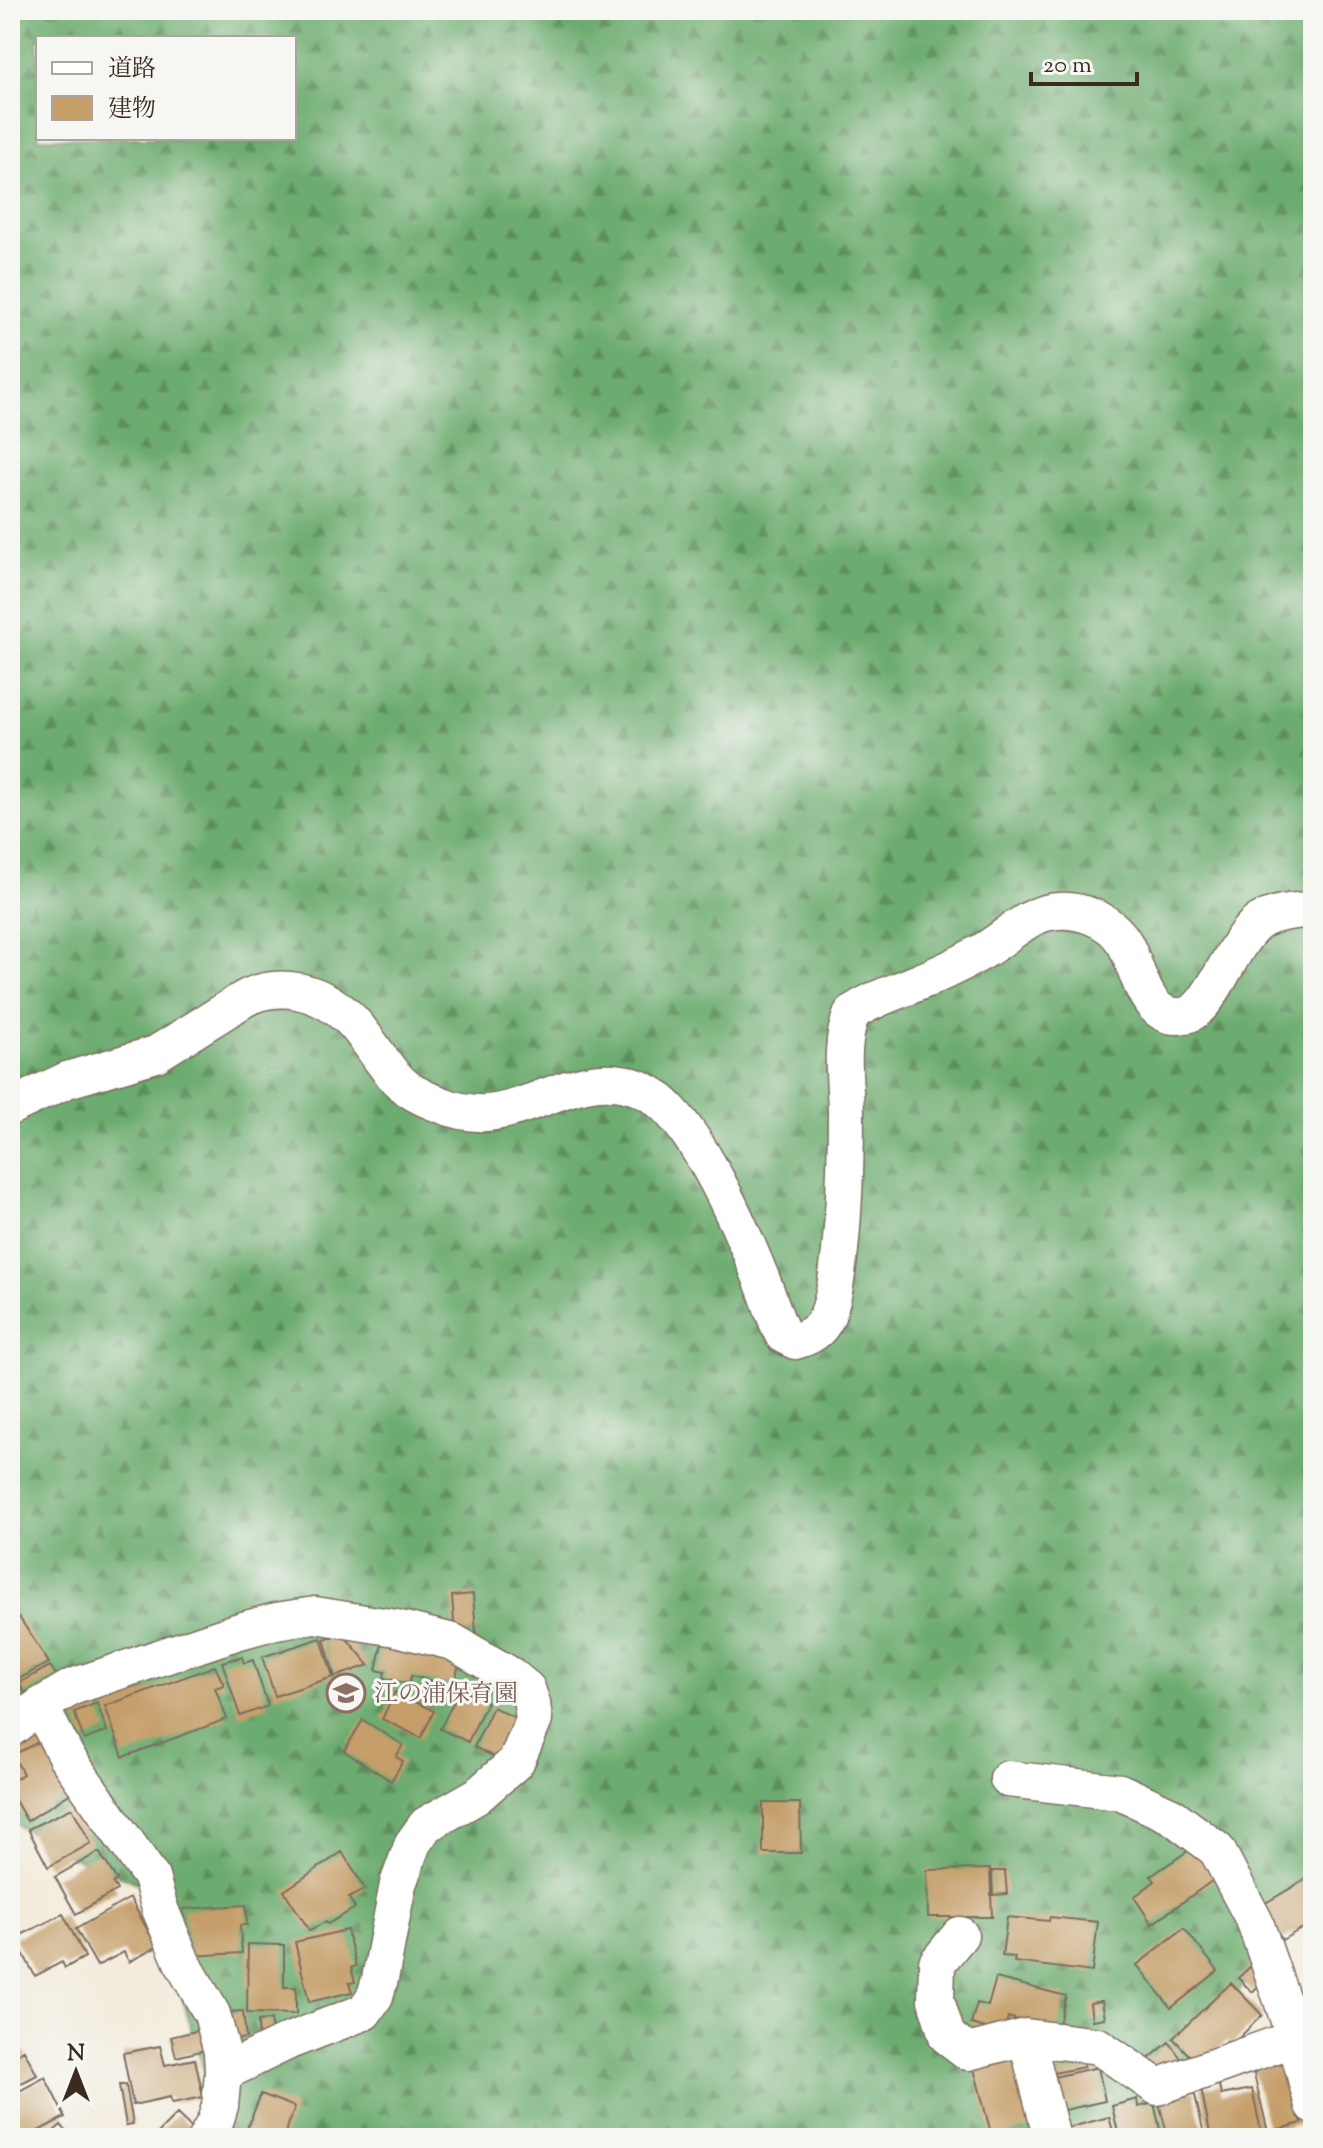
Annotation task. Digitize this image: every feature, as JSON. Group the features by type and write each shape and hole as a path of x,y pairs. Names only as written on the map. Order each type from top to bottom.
{"street":[{"path":"10,1107 67,1080 103,1072 156,1054 244,999 257,992 274,989 306,992 331,1004 349,1018 399,1081 425,1098 455,1110 488,1113 504,1110 587,1084 608,1083 641,1088 670,1111 696,1147 732,1214 783,1335 795,1341 816,1331 825,1321 834,1287 843,1196 846,1115 843,1042 852,1013 882,996 980,954 1040,914 1055,910 1095,917 1113,929 1125,944 1150,1001 1164,1012 1185,1015 1202,1005 1250,929 1276,915 1313,909"},
{"path":"10,1729 72,1687 222,1636 276,1621 315,1615 396,1628 453,1642 510,1675 527,1689 534,1720 516,1762 477,1796 426,1825 413,1843 398,1884 380,1979 375,1996 364,2012 289,2041 223,2073"},
{"path":"40,1706 66,1756 151,1877 160,1909 182,1962 216,2025 223,2073 220,2106 206,2138"},
{"path":"1008,1779 1120,1792 1172,1816 1217,1850 1255,1922 1295,2038 1313,2105"},
{"path":"960,1935 937,1963 936,2000 947,2036 968,2052 1026,2037 1098,2046 1157,2087 1295,2038"},
{"path":"1026,2037 1052,2138"}],"green space":[{"path":"10,10 1313,10 1313,1855 1283,1916 1211,2039 1169,2138 209,2138 213,2103 176,1976 164,1893 72,1857 10,1821"}],"building":[{"path":"473,1594 476,1632 455,1634 452,1596"},
{"path":"19,1617 49,1663 17,1680 10,1668 10,1621"},
{"path":"343,1634 369,1665 335,1677 324,1639"},
{"path":"321,1638 333,1677 275,1696 262,1657"},
{"path":"382,1643 460,1659 454,1686 411,1676 409,1684 384,1678 385,1672 376,1670"},
{"path":"242,1657 244,1663 253,1660 268,1706 240,1716 222,1662"},
{"path":"50,1666 57,1676 25,1693 19,1683"},
{"path":"215,1666 224,1685 215,1688 227,1719 123,1757 105,1706"},
{"path":"460,1689 487,1702 468,1742 440,1729"},
{"path":"395,1692 434,1711 421,1738 382,1719"},
{"path":"97,1703 107,1731 84,1740 74,1712"},
{"path":"493,1707 519,1720 500,1760 474,1747"},
{"path":"363,1720 403,1745 396,1757 403,1761 391,1781 344,1751"},
{"path":"42,1740 74,1791 27,1821 10,1792 10,1783 23,1774 13,1755"},
{"path":"763,1803 800,1803 801,1853 763,1853"},
{"path":"72,1808 91,1843 48,1867 28,1829"},
{"path":"1198,1844 1216,1878 1152,1924 1134,1897 1155,1881 1151,1876"},
{"path":"99,1852 117,1880 113,1883 117,1890 76,1914 55,1877"},
{"path":"342,1852 365,1889 349,1898 355,1908 310,1931 284,1891"},
{"path":"990,1869 992,1917 928,1917 927,1870"},
{"path":"992,1871 1005,1871 1007,1894 993,1895"},
{"path":"1310,1877 1313,1884 1313,1922 1282,1940 1262,1905"},
{"path":"130,1898 157,1947 129,1962 124,1952 97,1966 76,1929"},
{"path":"246,1905 247,1925 240,1925 242,1953 190,1956 183,1909"},
{"path":"63,1914 85,1957 65,1968 62,1962 35,1976 15,1938"},
{"path":"1007,1917 1098,1922 1092,1972 1014,1962 1015,1957 1002,1956"},
{"path":"1184,1928 1218,1971 1171,2008 1137,1965"},
{"path":"347,1930 356,1966 351,1968 355,1982 349,1983 352,1992 309,2002 295,1942"},
{"path":"248,1944 284,1945 284,1987 296,1987 296,2014 247,2013"},
{"path":"1254,1963 1267,1978 1252,1992 1238,1978"},
{"path":"996,1978 1066,1996 1057,2031 1008,2017 1004,2033 971,2024 977,2003 988,2006"},
{"path":"1231,1983 1262,2015 1232,2045 1227,2041 1199,2066 1173,2038"},
{"path":"1102,2001 1105,2018 1092,2020 1090,2003"},
{"path":"243,2011 246,2038 233,2040 230,2012"},
{"path":"271,2020 272,2046 259,2047 258,2021"},
{"path":"204,2029 209,2049 176,2057 171,2037"},
{"path":"1169,2042 1183,2061 1162,2080 1146,2061"},
{"path":"160,2046 165,2065 195,2059 203,2097 172,2103 170,2097 133,2105 123,2053"},
{"path":"1080,2048 1084,2067 1044,2075 1039,2050"},
{"path":"24,2050 37,2075 10,2089 10,2058"},
{"path":"1017,2054 1035,2126 992,2137 973,2065"},
{"path":"1288,2062 1302,2123 1268,2132 1253,2070"},
{"path":"1098,2067 1105,2101 1051,2113 1045,2079"},
{"path":"45,2077 65,2117 25,2138 10,2138 10,2096"},
{"path":"119,2085 126,2085 133,2124 126,2125"},
{"path":"1219,2085 1221,2095 1252,2089 1262,2136 1211,2138 1201,2088"},
{"path":"1194,2091 1205,2138 1168,2138 1158,2099"},
{"path":"261,2094 295,2107 283,2138 243,2138"},
{"path":"1137,2099 1138,2107 1154,2103 1162,2138 1124,2138 1123,2132 1118,2133 1112,2106"},
{"path":"177,2114 196,2132 190,2138 153,2138"},
{"path":"1109,2117 1115,2138 1058,2138 1056,2131"},
{"path":"61,2125 73,2138 46,2138"}],"place":[{"name":"江の浦保育園","path":"346,1693"}]}
